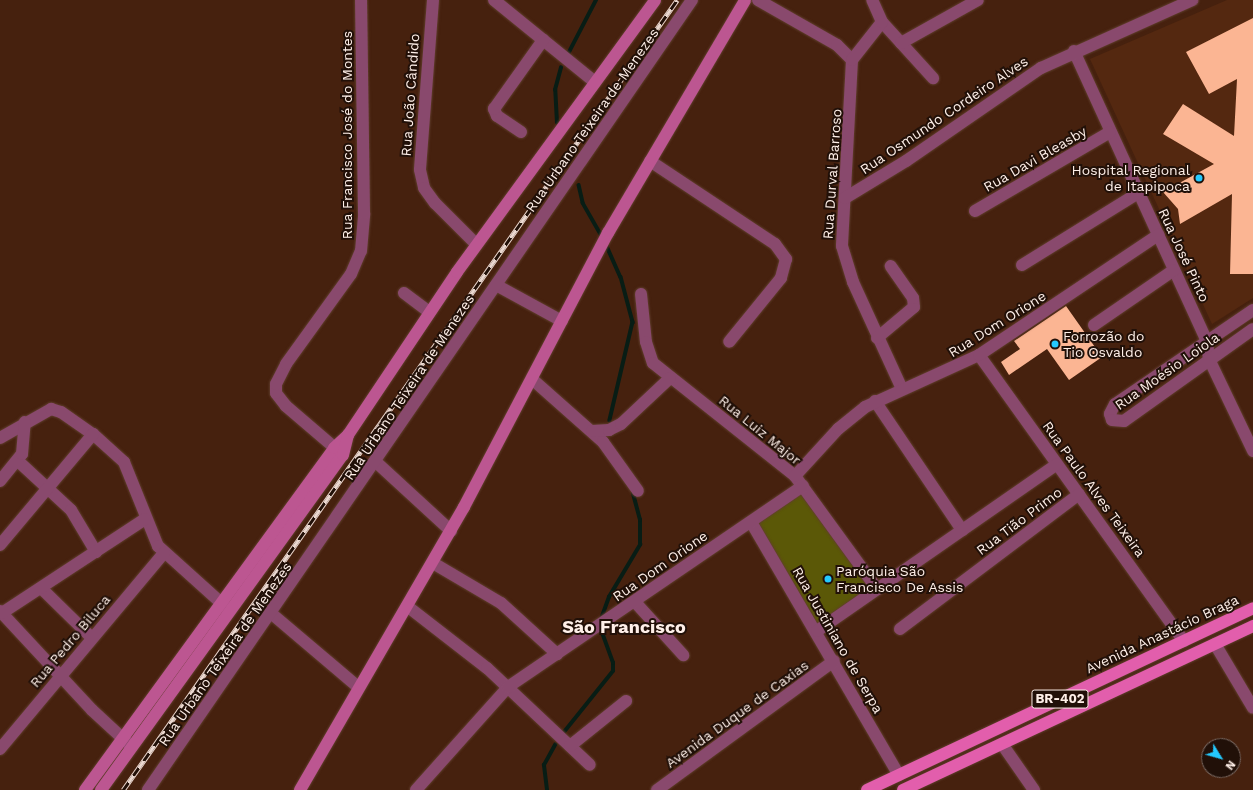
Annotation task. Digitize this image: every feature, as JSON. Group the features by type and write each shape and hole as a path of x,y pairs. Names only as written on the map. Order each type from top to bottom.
{"main road":[{"name":"Avenida Anastácio Braga","path":"867,790 1253,608"},
{"name":"BR-402","path":"903,790 1253,626"}],"street":[{"name":"Rua Francisco José do Montes","path":"339,451 286,406 276,393 276,384 286,364 351,274 361,251 364,213 361,0"},
{"name":"Rua João Cândido","path":"433,0 420,170 424,188 435,203 476,244"},
{"path":"494,0 595,82"},
{"name":"Rua Urbano Teixeira de Menezes","path":"101,790 232,612 429,312 476,244 655,0"},
{"name":"Rua Urbano Teixeira de Menezes","path":"148,790 272,614 692,0"},
{"path":"300,790 358,687 451,531 600,247 745,0"},
{"path":"758,0 837,45 852,60 882,22"},
{"path":"872,0 882,22 933,78"},
{"path":"901,43 978,0"},
{"name":"Rua Osmundo Cordeiro Alves","path":"845,198 906,161 1015,83 1074,51 1192,0"},
{"path":"521,132 497,116 494,109 543,40"},
{"name":"Rua José Pinto","path":"1074,51 1207,341 1209,360 1253,451"},
{"name":"Rua Durval Barroso","path":"852,60 842,239 846,262 877,338 902,390"},
{"name":"Rua Davi Bleasby","path":"975,211 1110,132"},
{"path":"650,161 775,244 786,259 782,278 729,342"},
{"path":"1022,265 1138,192"},
{"name":"Rua Dom Orione","path":"795,476 838,429 875,401 979,355 1158,235"},
{"path":"877,338 914,307 913,298 891,266"},
{"path":"1094,326 1174,270"},
{"path":"496,285 562,321"},
{"path":"404,294 429,312"},
{"name":"Rua Luiz Major","path":"641,294 648,353 670,378 771,454 795,476 877,589"},
{"name":"Rua Moésio Loiola","path":"1253,310 1115,404 1110,414 1112,420 1124,421 1253,329"},
{"name":"Rua Paulo Alves Teixeira","path":"979,355 1184,641"},
{"path":"592,431 609,430 621,424 670,378"},
{"path":"532,379 592,431 612,452 638,491"},
{"path":"875,401 962,530"},
{"path":"0,438 45,411 61,412 93,434 124,462 145,519 164,553 232,612"},
{"path":"0,481 18,461 25,422"},
{"path":"0,545 93,434"},
{"name":"Rua Urbano Teixeira de Menezes","path":"85,790 222,604 339,451"},
{"path":"18,461 49,487 72,510 96,552"},
{"path":"376,462 451,531"},
{"path":"817,631 1057,464"},
{"name":"Rua Dom Orione","path":"416,790 508,687 593,631 803,486"},
{"name":"Rua Tião Primo","path":"900,629 1080,494"},
{"path":"132,746 1,612 41,588 145,519"},
{"name":"Rua Justiniano de Serpa","path":"751,522 817,631 899,775"},
{"name":"Rua Pedro Biluca","path":"0,749 164,553"},
{"path":"433,563 501,603 558,654"},
{"path":"41,588 92,638"},
{"path":"635,602 682,655"},
{"path":"407,606 462,646 508,687 590,765"},
{"path":"272,614 358,687"},
{"path":"1215,644 1253,708"},
{"name":"Avenida Duque de Caxias","path":"656,790 834,662"},
{"path":"570,746 626,701"},
{"path":"1002,744 1034,790"}],"shaded area":[{"name":"Hospital Regional de Itapipoca","path":"1227,0 1253,0 1253,298 1212,324 1090,59"},
{"path":"803,486 877,589 817,631 751,522"}],"building":[{"path":"1253,18 1253,274 1230,274 1232,194 1180,224 1178,209 1163,192 1214,164 1163,134 1183,104 1234,136 1237,79 1209,94 1186,52"},
{"name":"Forrozão do Tio Osvaldo","path":"1066,306 1102,357 1069,380 1047,349 1009,375 1001,362 1020,349 1014,341"}],"waterway":[{"path":"567,56 596,0"},
{"path":"557,123 555,90 561,68"},
{"path":"579,185 583,203 603,238"},
{"path":"606,244 621,277 633,322 610,420"},
{"path":"601,619 609,597 640,545 640,520 633,494"},
{"path":"564,732 613,671 613,663 600,628"},
{"path":"547,790 544,765 555,745"}],"railway":[{"path":"123,790 677,0"}],"place":[{"name":"Hospital Regional de Itapipoca","path":"1199,178"},
{"name":"Forrozão do Tio Osvaldo","path":"1055,344"},
{"name":"Paróquia São Francisco De Assis","path":"828,579"}],"district":[{"name":"São Francisco","path":"624,627"}]}
